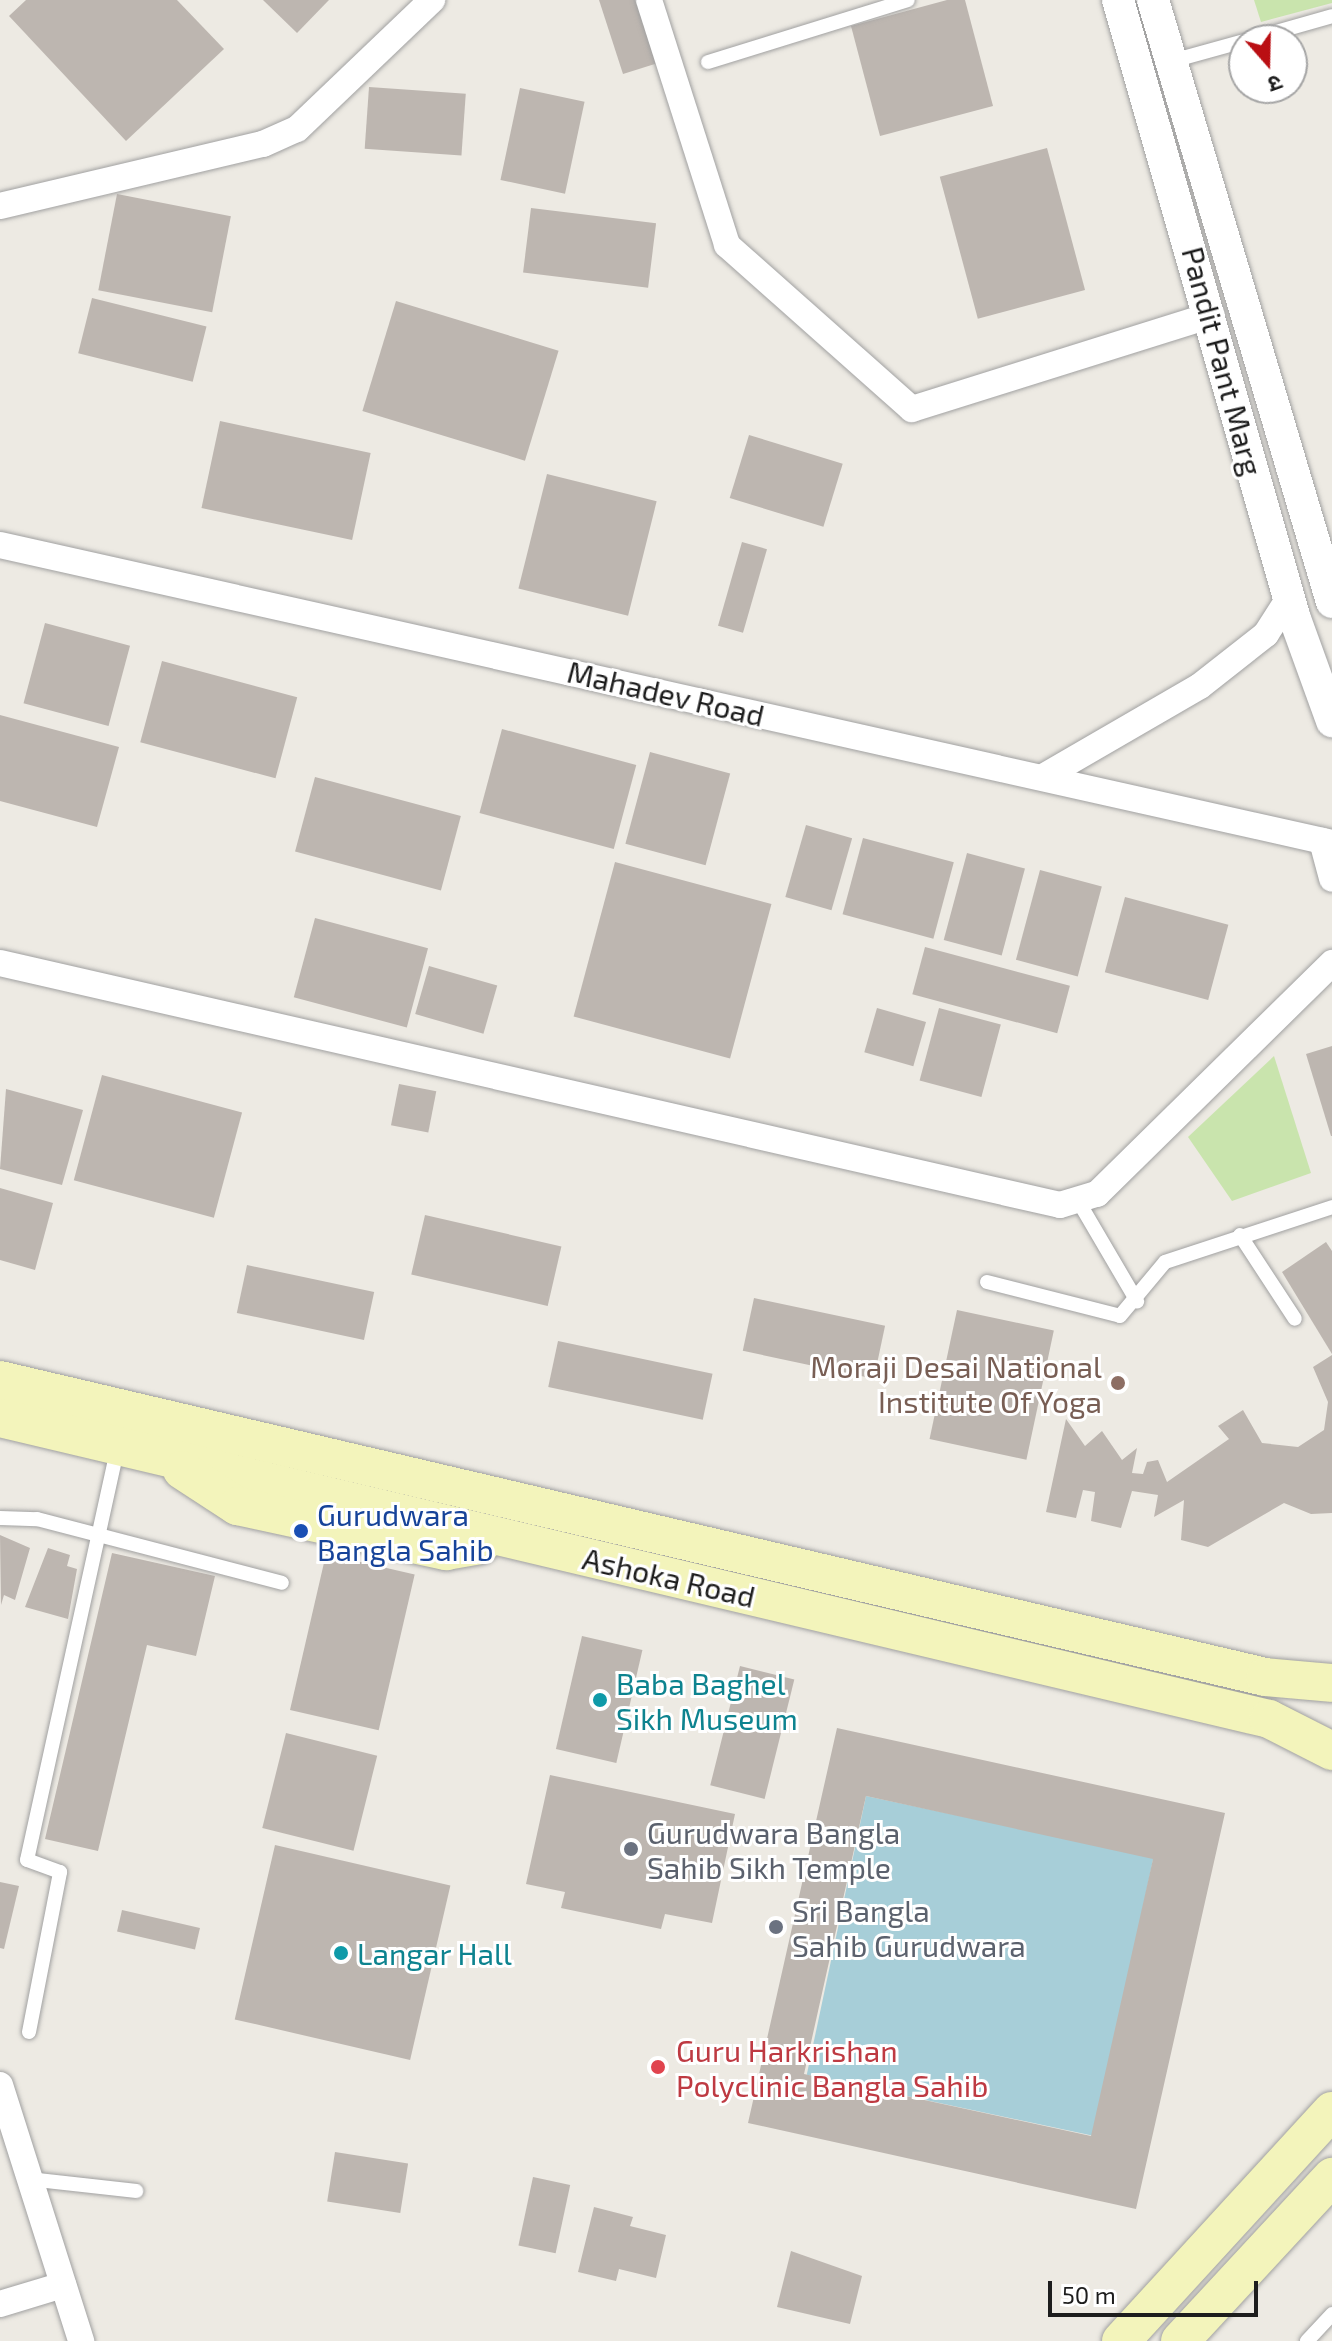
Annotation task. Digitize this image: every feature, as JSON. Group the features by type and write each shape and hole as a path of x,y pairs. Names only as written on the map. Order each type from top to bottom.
{"main road":[{"name":"Ashoka Road","path":"0,1380 1265,1677 1332,1683"},
{"path":"0,1418 118,1446"},
{"name":"Ashoka Road","path":"118,1446 162,1456 237,1506 446,1551 510,1539 1269,1719 1332,1751"},
{"path":"1121,2341 1332,2111"},
{"path":"1180,2341 1332,2177"}],"street":[{"path":"0,206 263,144 297,129 432,0"},
{"path":"649,0 727,245 912,409 1212,315"},
{"name":"Pandit Pant Marg","path":"1118,0 1212,315 1289,598 1332,721"},
{"name":"Pandit Pant Marg","path":"1153,0 1330,589"},
{"name":"Mahadev Road","path":"0,545 1327,842"},
{"path":"1043,777 1200,686 1266,634 1289,598"},
{"path":"1327,842 1332,879"},
{"path":"0,963 1060,1205 1080,1204 1332,963"},
{"path":"0,2085 81,2341"},
{"path":"0,2304 63,2285"}],"lane":[{"path":"708,62 908,0"},
{"path":"1303,24 1332,16"},
{"path":"1172,61 1228,45"},
{"path":"1080,1204 1137,1301"},
{"path":"987,1282 1120,1316 1137,1301 1165,1262 1332,1207"},
{"path":"1240,1235 1295,1319"},
{"path":"29,2032 60,1872 27,1860 118,1446"},
{"path":"0,1518 37,1519 282,1583"},
{"path":"29,2179 136,2191"},
{"path":"1307,2341 1332,2314"}],"green space":[{"path":"1254,0 1332,0 1332,3 1261,22"},
{"path":"1274,1056 1311,1173 1232,1201 1188,1137"}],"water":[{"path":"866,1796 1154,1857 1094,2136 807,2075"}],"building":[{"path":"26,0 177,0 224,49 126,141 9,16"},
{"path":"263,0 329,0 297,33"},
{"path":"599,0 637,0 658,63 623,74"},
{"path":"947,0 965,0 993,106 880,136 851,26"},
{"path":"369,87 466,94 461,156 365,149"},
{"path":"520,88 585,102 565,194 500,180"},
{"path":"1047,148 1085,290 978,319 940,177"},
{"path":"117,194 231,216 212,312 98,290"},
{"path":"531,208 656,223 648,288 523,273"},
{"path":"92,298 206,327 193,382 78,353"},
{"path":"396,301 559,351 525,461 362,411"},
{"path":"220,421 371,453 352,540 201,508"},
{"path":"749,435 843,464 823,527 730,498"},
{"path":"547,474 657,501 628,616 518,588"},
{"path":"742,542 767,549 743,633 718,626"},
{"path":"45,623 130,646 109,726 24,703"},
{"path":"162,661 297,697 275,778 140,742"},
{"path":"0,715 119,747 97,827 0,801"},
{"path":"502,729 636,765 614,849 479,813"},
{"path":"650,752 730,773 706,865 625,844"},
{"path":"315,777 461,816 441,890 295,851"},
{"path":"806,825 852,838 831,910 785,897"},
{"path":"863,838 954,862 933,939 843,914"},
{"path":"967,853 1025,869 1002,955 944,940"},
{"path":"615,862 771,904 730,1058 574,1017"},
{"path":"1040,870 1102,887 1078,976 1016,960"},
{"path":"1125,897 1228,925 1208,1000 1105,972"},
{"path":"315,918 428,948 407,1027 294,997"},
{"path":"925,947 1070,986 1057,1033 912,994"},
{"path":"429,966 497,986 483,1034 415,1014"},
{"path":"877,1008 926,1022 913,1066 864,1052"},
{"path":"939,1008 1001,1025 981,1097 920,1080"},
{"path":"1332,1046 1332,1136 1331,1136 1306,1054"},
{"path":"102,1075 242,1113 214,1218 74,1180"},
{"path":"399,1084 436,1091 428,1132 391,1125"},
{"path":"6,1089 83,1110 62,1185 0,1169"},
{"path":"0,1188 53,1203 35,1270 0,1260"},
{"path":"425,1215 561,1246 548,1306 411,1274"},
{"path":"1326,1242 1332,1251 1332,1354 1282,1272"},
{"path":"247,1265 374,1292 364,1340 237,1313"},
{"path":"754,1298 885,1326 874,1379 743,1351"},
{"path":"957,1310 1054,1331 1026,1460 930,1439"},
{"path":"558,1341 713,1374 703,1420 548,1387"},
{"path":"1332,1355 1332,1513 1311,1514 1284,1503 1208,1547 1181,1540 1184,1500 1154,1517 1158,1495 1132,1491 1121,1528 1091,1521 1095,1492 1083,1490 1076,1518 1046,1512 1066,1419 1085,1446 1102,1431 1122,1460 1137,1448 1132,1473 1143,1474 1147,1462 1158,1460 1167,1482 1229,1439 1218,1426 1243,1410 1262,1443 1298,1447 1324,1430 1328,1402 1313,1367"},
{"path":"0,1535 30,1548 15,1600 4,1595 1,1605"},
{"path":"48,1548 70,1555 67,1566 77,1569 68,1619 25,1607"},
{"path":"112,1553 215,1576 196,1656 147,1645 98,1851 45,1839"},
{"path":"326,1554 415,1574 379,1730 290,1710"},
{"name":"Baba Baghel Sikh Museum","path":"582,1636 642,1650 616,1763 556,1749"},
{"path":"740,1666 794,1680 765,1799 710,1785"},
{"path":"837,1728 1225,1813 1136,2209 748,2123","holes":["866,1796 1153,1859 1091,2136 804,2074"]},
{"path":"286,1733 377,1756 353,1851 262,1828"},
{"name":"Gurudwara Bangla Sahib Sikh Temple","path":"550,1775 735,1814 712,1923 665,1914 661,1929 561,1908 565,1892 526,1884"},
{"name":"Langar Hall","path":"275,1845 450,1885 410,2060 235,2019"},
{"path":"0,1882 19,1886 4,1949 0,1948"},
{"path":"122,1910 200,1928 195,1949 117,1931"},
{"path":"335,2152 408,2164 400,2213 327,2201"},
{"path":"533,2177 570,2185 556,2253 518,2245"},
{"path":"594,2207 633,2217 630,2226 666,2235 656,2278 619,2269 616,2281 578,2272"},
{"path":"791,2251 862,2276 850,2324 777,2307"}],"place":[{"name":"Moraji Desai National Institute Of Yoga","path":"1118,1383"},
{"name":"Gurudwara Bangla Sahib","path":"301,1531"},
{"name":"Baba Baghel Sikh Museum","path":"600,1700"},
{"name":"Gurudwara Bangla Sahib Sikh Temple","path":"631,1849"},
{"name":"Sri Bangla Sahib Gurudwara","path":"776,1927"},
{"name":"Langar Hall","path":"341,1953"},
{"name":"Guru Harkrishan Polyclinic Bangla Sahib","path":"658,2067"}]}
